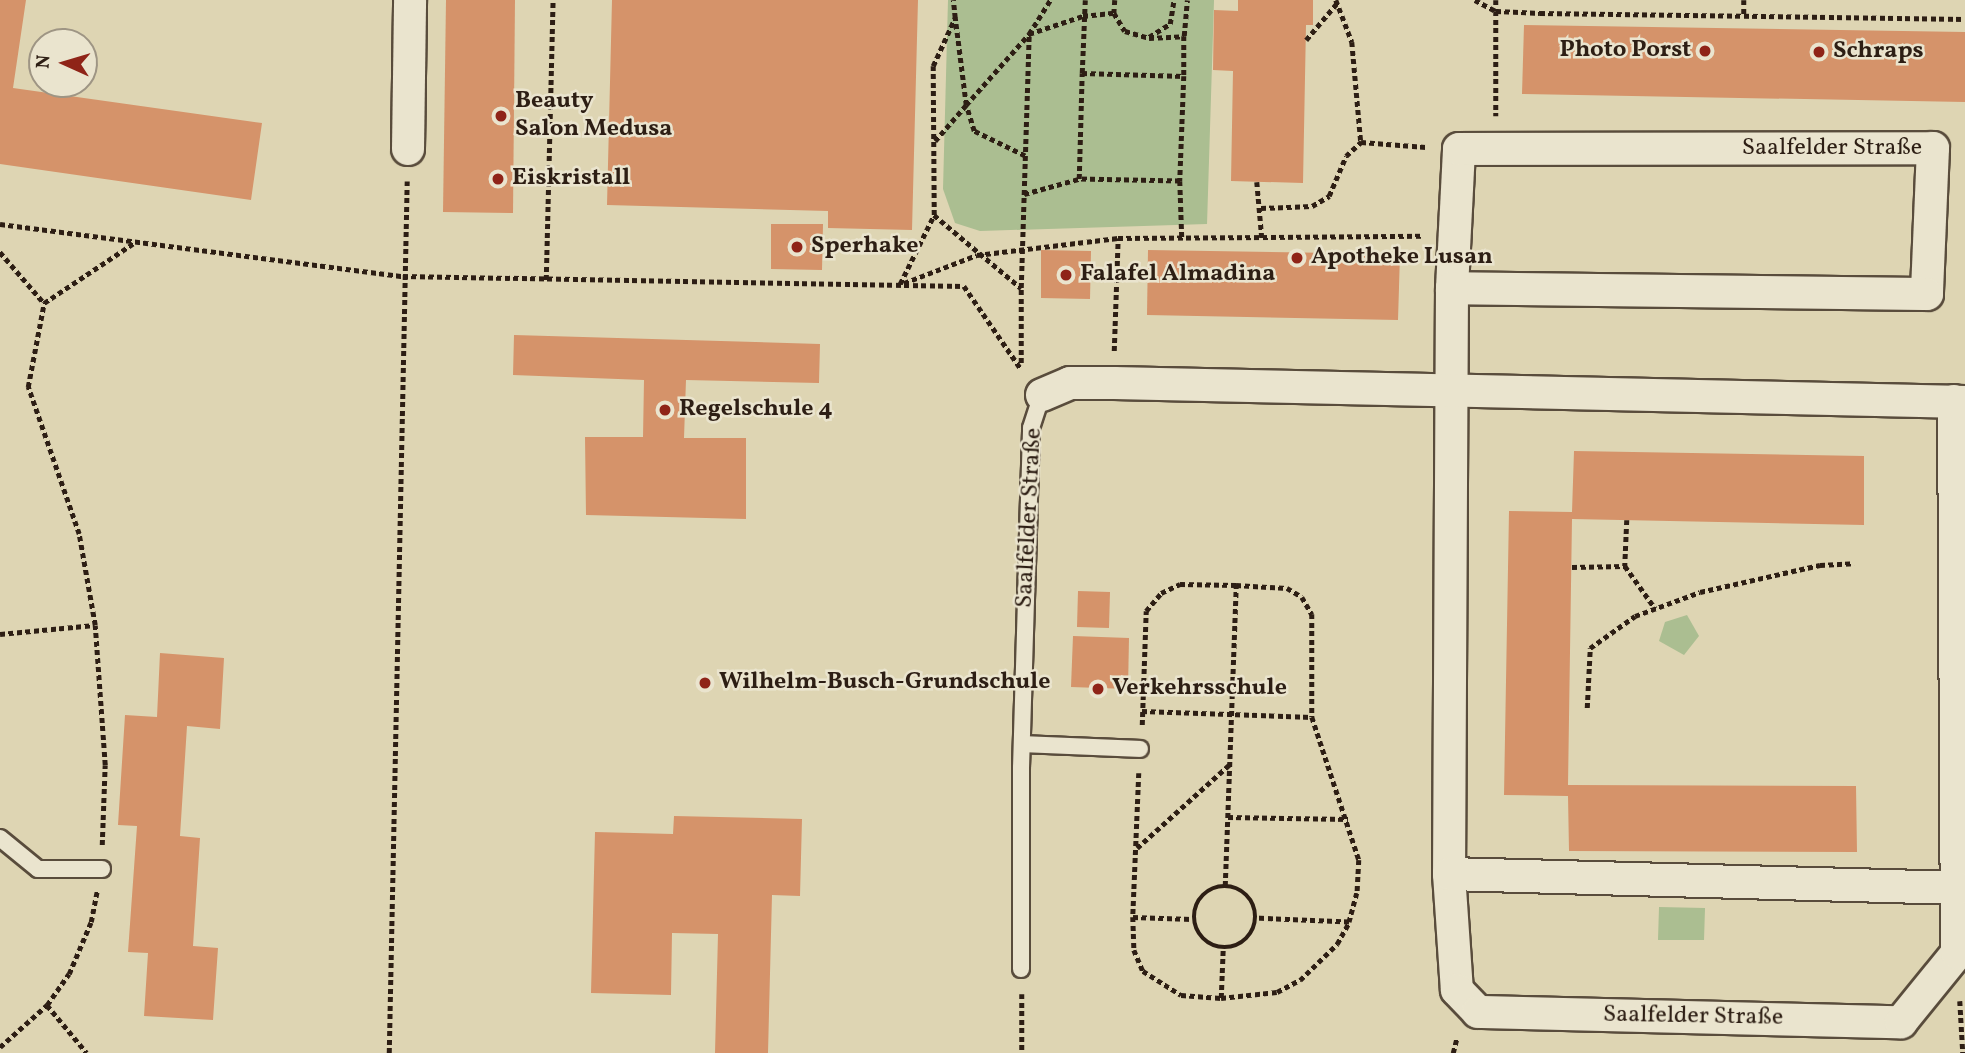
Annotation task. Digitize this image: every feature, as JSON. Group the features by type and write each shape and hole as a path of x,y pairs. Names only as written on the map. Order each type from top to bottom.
{"street":[{"path":"408,149 410,0"},
{"name":"Saalfelder Straße","path":"1032,386 1114,383 1449,390 1959,401 1957,953 1900,1022 1478,1012 1457,990 1449,874 1449,390 1453,236 1459,149 1933,148 1927,294 1452,288"},
{"path":"1449,874 1959,888"}],"lane":[{"name":"Saalfelder Straße","path":"1021,969 1023,744 1032,386"},
{"path":"1023,744 1140,749"},
{"path":"0,838 38,869 102,869"}],"path":[{"path":"546,280 553,0"},
{"path":"953,0 967,105 974,131 1025,156"},
{"path":"935,141 1029,34 1050,0"},
{"path":"1079,179 1085,0"},
{"path":"1115,0 1114,13 1125,32 1149,38 1184,36"},
{"path":"1149,38 1170,24 1174,0"},
{"path":"1182,238 1180,181 1187,0"},
{"path":"1475,0 1496,11 1965,19"},
{"path":"1261,208 1312,206 1329,196 1346,156 1361,142 1459,149 1496,131 1496,0"},
{"path":"1744,0 1744,16"},
{"path":"1306,40 1336,1"},
{"path":"1336,1 1352,42 1361,142"},
{"path":"1029,34 1083,16 1114,13"},
{"path":"900,285 934,215 933,66 955,18"},
{"path":"1021,326 1029,34"},
{"path":"1082,73 1184,76"},
{"path":"389,1053 403,276 408,149"},
{"path":"1024,194 1079,179 1180,181"},
{"path":"1257,182 1262,238"},
{"path":"934,215 977,255 1021,288"},
{"path":"0,224 403,276 964,286 1020,363 1032,386"},
{"path":"900,285 977,255 1022,247 1118,238 1453,236"},
{"path":"1114,383 1118,238"},
{"path":"0,1047 47,1005 69,974 91,922 102,869 105,765 95,625 79,534 28,387 44,303 134,243"},
{"path":"0,252 44,303"},
{"path":"1627,520 1625,566 1655,608"},
{"path":"1587,708 1590,648 1635,616 1700,592 1820,565 1854,563"},
{"path":"1572,567 1625,566"},
{"path":"1180,584 1236,585 1287,588 1302,597 1312,614 1312,717 1348,819 1359,860 1349,922 1337,944 1300,980 1277,992 1221,998 1181,995 1143,971 1134,950 1133,917 1142,711 1146,611 1161,593 1180,584"},
{"path":"1225,886 1236,585"},
{"path":"0,634 95,625"},
{"path":"1142,711 1312,717"},
{"path":"1137,849 1229,765"},
{"path":"1227,817 1348,819"},
{"path":"1225,886 1247,896 1255,918 1247,939 1223,949 1204,941 1192,919 1201,897 1225,886"},
{"path":"1133,917 1192,919"},
{"path":"1255,918 1349,922"},
{"path":"1221,998 1223,949"},
{"path":"1021,969 1022,1053"},
{"path":"47,1005 87,1053"}],"green space":[{"path":"948,0 1214,0 1207,224 980,231 955,223 943,189"},
{"path":"1687,615 1699,636 1684,655 1659,641 1665,622"},
{"path":"1659,907 1705,908 1704,940 1658,940"}],"building":[{"path":"0,0 26,0 13,88 28,90 28,98 84,98 262,123 251,200 0,164"},
{"path":"446,0 515,0 513,213 443,212"},
{"path":"612,0 918,0 912,230 828,228 828,211 607,205"},
{"path":"1238,0 1313,0 1313,25 1306,25 1303,183 1231,181 1233,71 1213,70 1214,10 1238,11"},
{"path":"1524,25 1965,32 1965,102 1522,94"},
{"name":"Sperhake","path":"771,224 823,224 822,270 771,269"},
{"name":"Falafel Almadina","path":"1041,250 1091,251 1090,299 1041,298"},
{"path":"1148,250 1400,254 1398,320 1147,315"},
{"name":"Regelschule 4","path":"514,335 820,344 819,383 686,380 684,438 746,438 746,519 586,515 585,437 643,437 644,380 513,375"},
{"path":"1574,451 1864,456 1864,525 1572,519 1568,785 1856,786 1857,852 1569,851 1568,796 1504,795 1509,511 1572,512"},
{"path":"1078,591 1110,592 1109,628 1077,627"},
{"path":"1073,636 1129,638 1128,689 1071,687"},
{"path":"160,653 224,658 220,729 187,726 180,836 200,838 193,946 218,948 213,1020 144,1016 148,953 128,952 137,826 118,825 125,715 157,717"},
{"path":"674,816 802,819 800,896 772,895 768,1053 715,1053 718,934 672,933 671,995 591,993 595,832 673,834"}],"place":[{"name":"Photo Porst","path":"1705,51"},
{"name":"Schraps","path":"1819,52"},
{"name":"Beauty Salon Medusa","path":"501,116"},
{"name":"Eiskristall","path":"498,179"},
{"name":"Sperhake","path":"797,247"},
{"name":"Apotheke Lusan","path":"1297,258"},
{"name":"Falafel Almadina","path":"1066,275"},
{"name":"Regelschule 4","path":"665,410"},
{"name":"Wilhelm-Busch-Grundschule","path":"705,683"},
{"name":"Verkehrsschule","path":"1098,689"}]}
